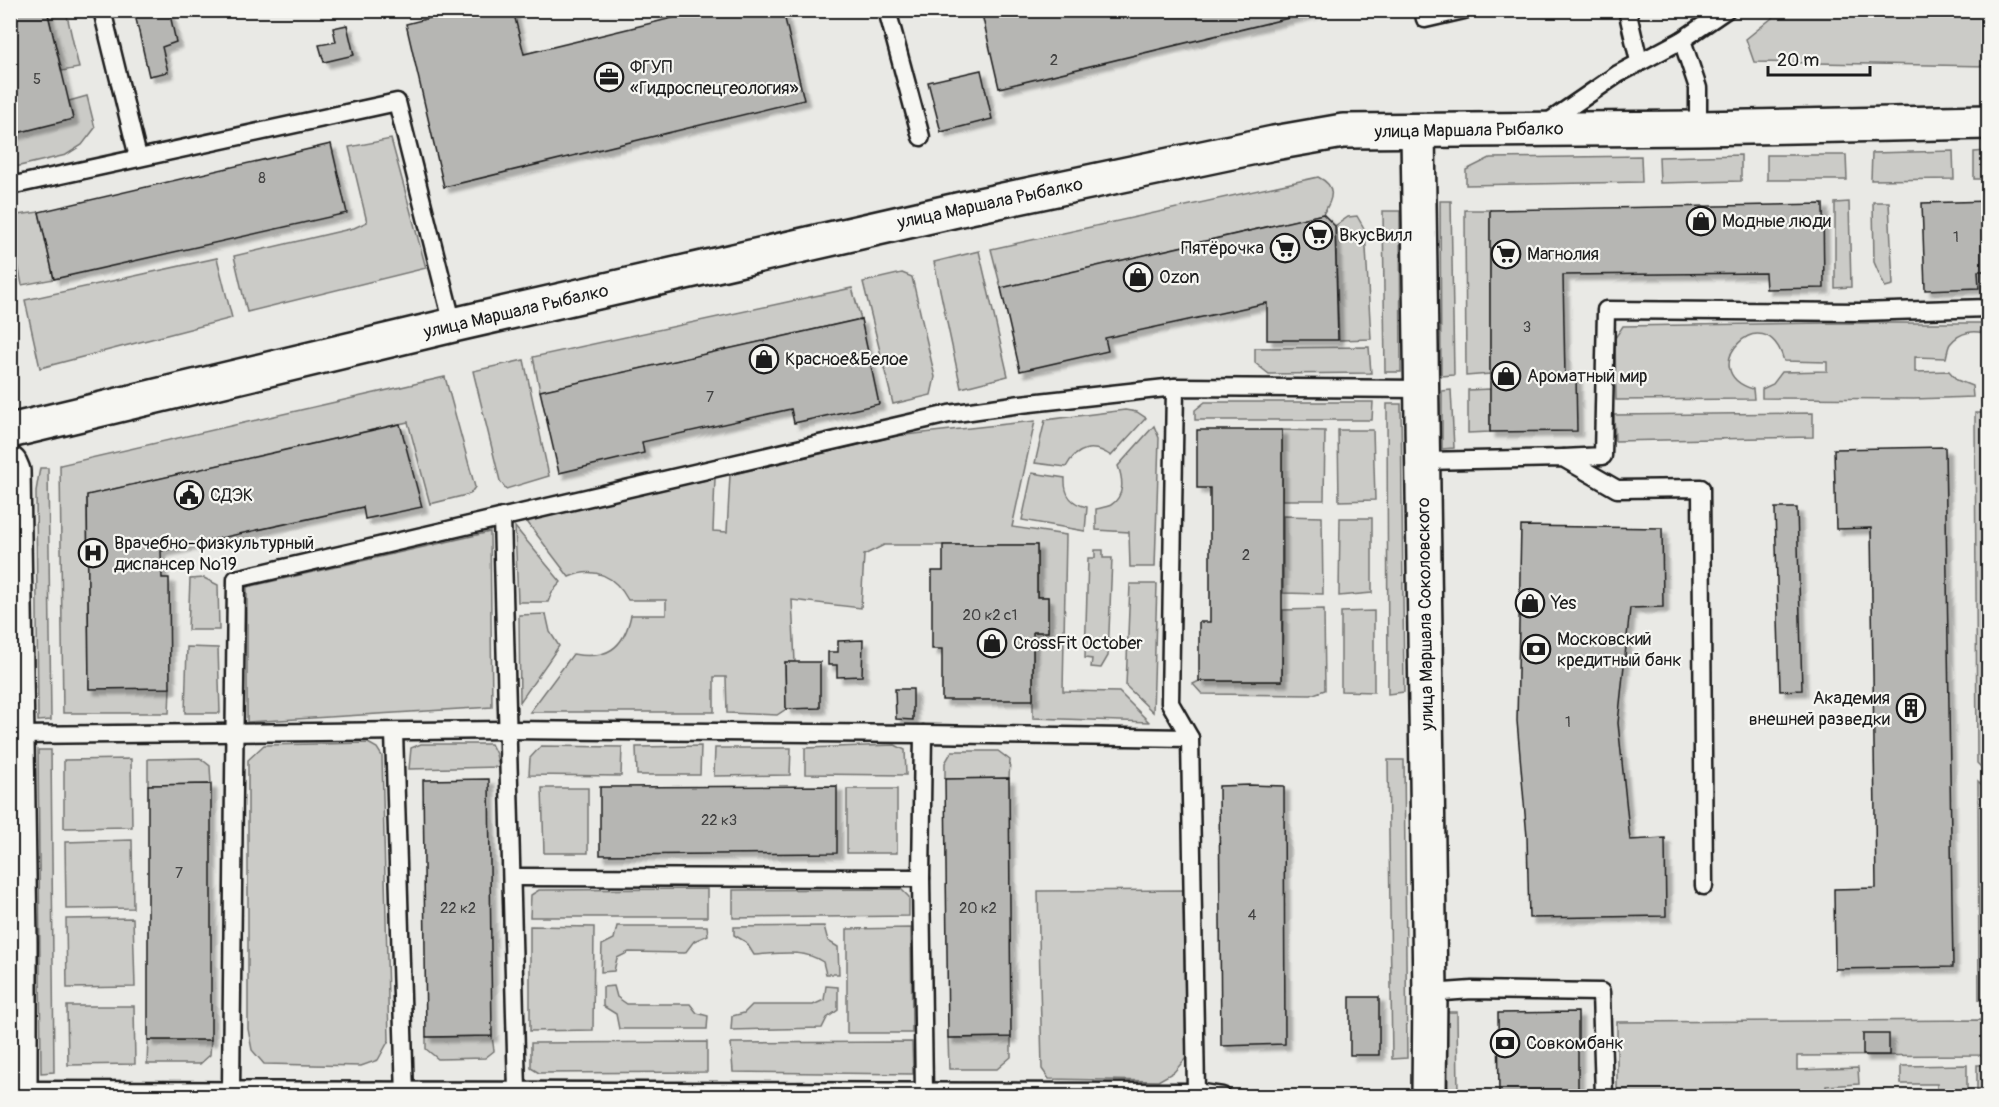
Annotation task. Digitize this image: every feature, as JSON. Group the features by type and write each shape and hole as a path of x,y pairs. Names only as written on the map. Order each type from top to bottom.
{"street":[{"name":"улица Маршала Рыбалко","path":"10,431 453,325 970,207 1274,143 1343,131 1698,128 1989,122"},
{"name":"улица Маршала Соколовского","path":"1418,131 1424,461 1430,993 1429,1096"},
{"path":"10,464 13,471 13,680 17,735 20,1093"}],"lane":[{"path":"102,10 138,157"},
{"path":"887,10 921,137"},
{"path":"1423,10 1425,19 1464,10"},
{"path":"1627,10 1640,61"},
{"path":"1537,130 1617,74 1682,40 1726,10"},
{"path":"1682,40 1698,88 1698,128"},
{"path":"10,186 397,102 453,325"},
{"path":"1424,461 1603,456 1606,310 1860,312 1989,308"},
{"path":"1175,387 1170,703 1190,738 1196,1092"},
{"path":"231,1090 236,579 950,414 1175,387 1422,389"},
{"path":"1563,458 1617,489 1701,488 1704,886"},
{"path":"501,517 517,1091"},
{"path":"17,735 507,730 1190,738"},
{"path":"394,732 405,1094"},
{"path":"923,734 921,878 924,1092"},
{"path":"512,877 921,878"},
{"path":"1430,993 1472,990 1601,992 1604,1096"},
{"path":"20,1093 174,1093 231,1090 405,1094 517,1091 705,1094 1196,1092 1221,1096"}],"shaded area":[{"path":"1782,10 1988,11 1988,66 1754,62 1746,39"},
{"path":"47,11 66,11 79,68 62,71"},
{"path":"87,96 95,128 82,145 66,155 11,168 10,125 13,133 73,119 69,101"},
{"path":"391,139 426,268 247,312 234,256 354,228 367,222 349,147"},
{"path":"1953,151 1954,179 1871,180 1872,153"},
{"path":"1988,151 1988,179 1974,179 1974,152"},
{"path":"1741,155 1741,181 1660,183 1659,157"},
{"path":"1767,155 1846,155 1847,180 1767,180"},
{"path":"1641,156 1642,182 1466,185 1466,170 1490,158"},
{"path":"1318,177 1331,189 1331,198 1323,214 1001,288 991,249"},
{"path":"1440,201 1451,201 1454,375 1441,376"},
{"path":"1849,202 1851,287 1835,288 1835,203"},
{"path":"1873,202 1889,202 1893,285 1885,287 1874,262"},
{"path":"1465,210 1490,210 1490,374 1466,376"},
{"path":"1383,211 1400,211 1401,372 1385,372"},
{"path":"39,212 54,279 22,285 10,216"},
{"path":"1357,216 1365,230 1371,339 1339,340 1335,226 1348,217"},
{"path":"979,251 1008,376 961,388 934,262"},
{"path":"217,258 232,318 40,368 25,300"},
{"path":"902,273 912,277 935,377 931,395 893,404 863,282"},
{"path":"852,288 861,319 540,391 533,357"},
{"path":"1988,323 1988,336 1979,332 1963,334 1950,344 1946,358 1915,357 1915,372 1949,371 1957,380 1972,386 1973,397 1762,398 1762,389 1773,384 1782,372 1827,371 1827,362 1784,361 1775,342 1763,335 1750,336 1738,343 1731,355 1729,368 1736,380 1753,389 1754,399 1616,400 1615,338 1623,326"},
{"path":"1369,347 1371,373 1269,374 1255,363 1255,348"},
{"path":"524,360 549,476 506,489 500,481 473,371"},
{"path":"445,377 475,487 470,494 430,504 408,422 87,495 89,688 170,688 169,713 63,713 60,465"},
{"path":"1490,389 1490,432 1468,433 1468,390"},
{"path":"1451,390 1454,448 1442,449 1442,391"},
{"path":"1205,402 1373,402 1372,420 1195,420 1195,410"},
{"path":"1387,404 1401,404 1404,692 1388,694"},
{"path":"1125,410 1137,412 1146,418 1111,456 1091,449 1075,455 1066,467 1035,463 1045,420"},
{"path":"1813,413 1813,437 1615,441 1614,415"},
{"path":"1975,413 1988,413 1988,774 1977,763"},
{"path":"1035,421 1012,527 1066,535 1063,691 1119,692 1149,722 1033,718 1033,632 1048,632 1048,597 1037,597 1037,545 884,545 864,555 861,608 792,600 795,662 785,662 786,709 777,715 727,713 726,677 714,677 714,712 530,712 573,654 595,655 612,650 624,636 631,615 666,615 666,600 628,600 610,579 596,573 569,577 528,523 529,518 715,478 713,531 727,532 730,475 896,436"},
{"path":"1154,426 1159,438 1155,567 1130,567 1129,532 1096,530 1096,509 1111,505 1119,497 1122,482 1118,466"},
{"path":"1282,430 1325,431 1324,500 1282,500"},
{"path":"1338,430 1373,430 1375,500 1339,501"},
{"path":"40,468 48,468 51,720 38,721 36,491"},
{"path":"1032,473 1065,478 1067,494 1070,498 1077,504 1087,507 1085,531 1022,520"},
{"path":"1283,516 1322,517 1323,594 1283,593"},
{"path":"1340,518 1372,518 1372,593 1339,596"},
{"path":"515,527 561,582 552,592 548,602 518,602"},
{"path":"490,532 492,707 247,722 247,587"},
{"path":"1095,550 1103,550 1103,558 1112,558 1108,656 1101,668 1091,667 1092,659 1085,658 1088,558 1095,558"},
{"path":"204,578 218,585 219,630 188,630 190,579"},
{"path":"1130,584 1157,584 1153,712 1126,686"},
{"path":"1324,609 1325,690 1311,695 1202,694 1193,684 1199,681 1282,681 1283,610"},
{"path":"1374,611 1374,692 1341,691 1341,612"},
{"path":"546,614 550,632 559,646 520,702 519,615"},
{"path":"187,647 218,648 220,713 185,713"},
{"path":"368,743 377,748 382,756 389,1040 378,1060 361,1066 264,1064 252,1050 248,1029 248,760 264,745"},
{"path":"421,744 491,744 499,767 409,769 411,748"},
{"path":"895,745 905,750 906,775 805,774 805,748"},
{"path":"541,746 622,747 621,776 529,775 530,758"},
{"path":"701,746 700,775 637,775 636,747"},
{"path":"715,748 791,748 790,775 714,776"},
{"path":"38,750 51,750 54,1072 41,1073"},
{"path":"952,751 998,751 1010,760 1009,778 945,779 945,763"},
{"path":"200,758 210,766 211,784 148,785 148,759"},
{"path":"131,759 132,827 64,828 64,760"},
{"path":"1388,760 1404,760 1407,1058 1392,1059"},
{"path":"1978,781 1988,791 1988,1000 1979,1000"},
{"path":"542,788 588,788 588,853 544,853"},
{"path":"847,789 897,789 897,853 847,853"},
{"path":"132,840 133,908 66,909 65,842"},
{"path":"707,889 707,917 530,917 531,895 539,890"},
{"path":"901,889 909,897 909,916 733,918 733,890"},
{"path":"1183,890 1186,1058 1174,1072 1158,1081 1049,1079 1042,1069 1038,891"},
{"path":"133,918 135,987 67,988 66,919"},
{"path":"530,926 594,927 593,1030 530,1031"},
{"path":"617,926 707,926 708,935 694,941 685,953 629,952 617,958 614,971 601,972 602,945 614,939"},
{"path":"824,926 828,941 838,947 839,974 826,974 823,962 807,955 790,953 754,955 746,942 734,935 734,927"},
{"path":"911,928 912,1033 847,1033 847,929"},
{"path":"614,986 617,997 627,1004 690,1004 697,1013 708,1016 707,1029 619,1029 616,1014 603,1006 603,987"},
{"path":"826,986 838,987 838,1010 827,1018 822,1028 731,1030 732,1016 744,1013 752,1005 813,1005 824,1000"},
{"path":"67,1006 134,1006 135,1064 68,1065"},
{"path":"1447,1012 1457,1012 1458,1096 1448,1096"},
{"path":"1988,1020 1988,1055 1797,1056 1797,1070 1858,1068 1859,1084 1826,1086 1826,1096 1617,1096 1617,1022"},
{"path":"492,1036 494,1051 485,1058 438,1059 426,1049 426,1037"},
{"path":"1011,1037 1011,1057 997,1069 949,1069 948,1038"},
{"path":"148,1040 211,1040 210,1055 200,1064 147,1064"},
{"path":"707,1042 707,1072 539,1073 531,1068 531,1043"},
{"path":"912,1042 913,1074 733,1072 731,1043"},
{"path":"1967,1065 1967,1096 1937,1096 1937,1084 1901,1084 1901,1066"},
{"path":"1977,1065 1988,1065 1988,1096 1977,1096"}],"building":[{"path":"10,10 47,10 73,119 13,134 10,125"},
{"path":"134,10 169,10 176,42 162,47 168,72 149,76"},
{"name":"ФГУП «Гидроспецгеология»","path":"461,10 513,10 524,54 705,10 783,10 804,100 444,187 406,24"},
{"path":"981,10 1322,10 999,88"},
{"path":"347,25 354,55 324,62 319,45 336,42 333,28"},
{"path":"981,70 992,119 941,132 928,82"},
{"path":"331,144 347,213 54,279 39,212"},
{"path":"1988,201 1988,271 1978,271 1979,288 1925,290 1922,203"},
{"path":"1823,204 1824,288 1766,289 1765,273 1563,275 1565,376 1576,376 1577,431 1490,432 1490,210"},
{"path":"1323,214 1335,226 1338,340 1267,340 1267,303 1105,338 1108,351 1020,371 1001,288"},
{"path":"861,319 879,404 794,423 791,409 642,442 644,453 559,473 540,391"},
{"path":"400,424 422,507 365,519 363,507 161,551 162,578 169,578 170,688 89,689 87,495"},
{"path":"1197,430 1282,430 1282,681 1199,681 1199,622 1210,622 1210,488 1197,488"},
{"name":"Академия внешней разведки","path":"1945,447 1953,967 1835,969 1834,889 1876,888 1871,528 1836,529 1834,449"},
{"path":"1775,508 1797,508 1802,690 1780,691"},
{"path":"1521,526 1662,528 1663,607 1630,608 1618,723 1630,840 1665,838 1666,916 1529,918 1527,837 1517,721"},
{"path":"943,545 1037,545 1037,597 1048,597 1048,632 1033,632 1033,700 942,700 942,649 932,649 932,571 943,571"},
{"path":"863,640 862,676 837,677 837,665 828,665 828,652 838,652 838,641"},
{"path":"785,662 820,662 820,708 786,709"},
{"path":"895,689 913,689 913,720 896,719"},
{"path":"1009,778 1011,1037 948,1038 945,779"},
{"path":"489,779 492,1036 426,1037 423,780"},
{"path":"211,784 211,1040 148,1040 148,785"},
{"path":"837,786 837,853 600,855 600,787"},
{"path":"1219,786 1284,786 1285,1044 1221,1046"},
{"path":"1350,997 1379,997 1379,1055 1350,1055"},
{"path":"1578,1012 1578,1096 1499,1096 1498,1013"},
{"path":"1863,1034 1889,1034 1889,1055 1863,1055"}],"place":[{"name":"ФГУП «Гидроспецгеология»","path":"609,77"},
{"name":"Модные люди","path":"1701,221"},
{"name":"ВкусВилл","path":"1318,235"},
{"name":"Пятёрочка","path":"1285,248"},
{"name":"Магнолия","path":"1506,254"},
{"name":"Ozon","path":"1138,277"},
{"name":"Красное&Белое","path":"764,359"},
{"name":"Ароматный мир","path":"1506,376"},
{"name":"СДЭК","path":"189,495"},
{"name":"Врачебно-физкультурный диспансер №19","path":"93,553"},
{"name":"Yes","path":"1530,603"},
{"name":"CrossFit October","path":"992,643"},
{"name":"Московский кредитный банк","path":"1536,649"},
{"name":"Академия внешней разведки","path":"1911,708"},
{"name":"Совкомбанк","path":"1505,1043"}]}
